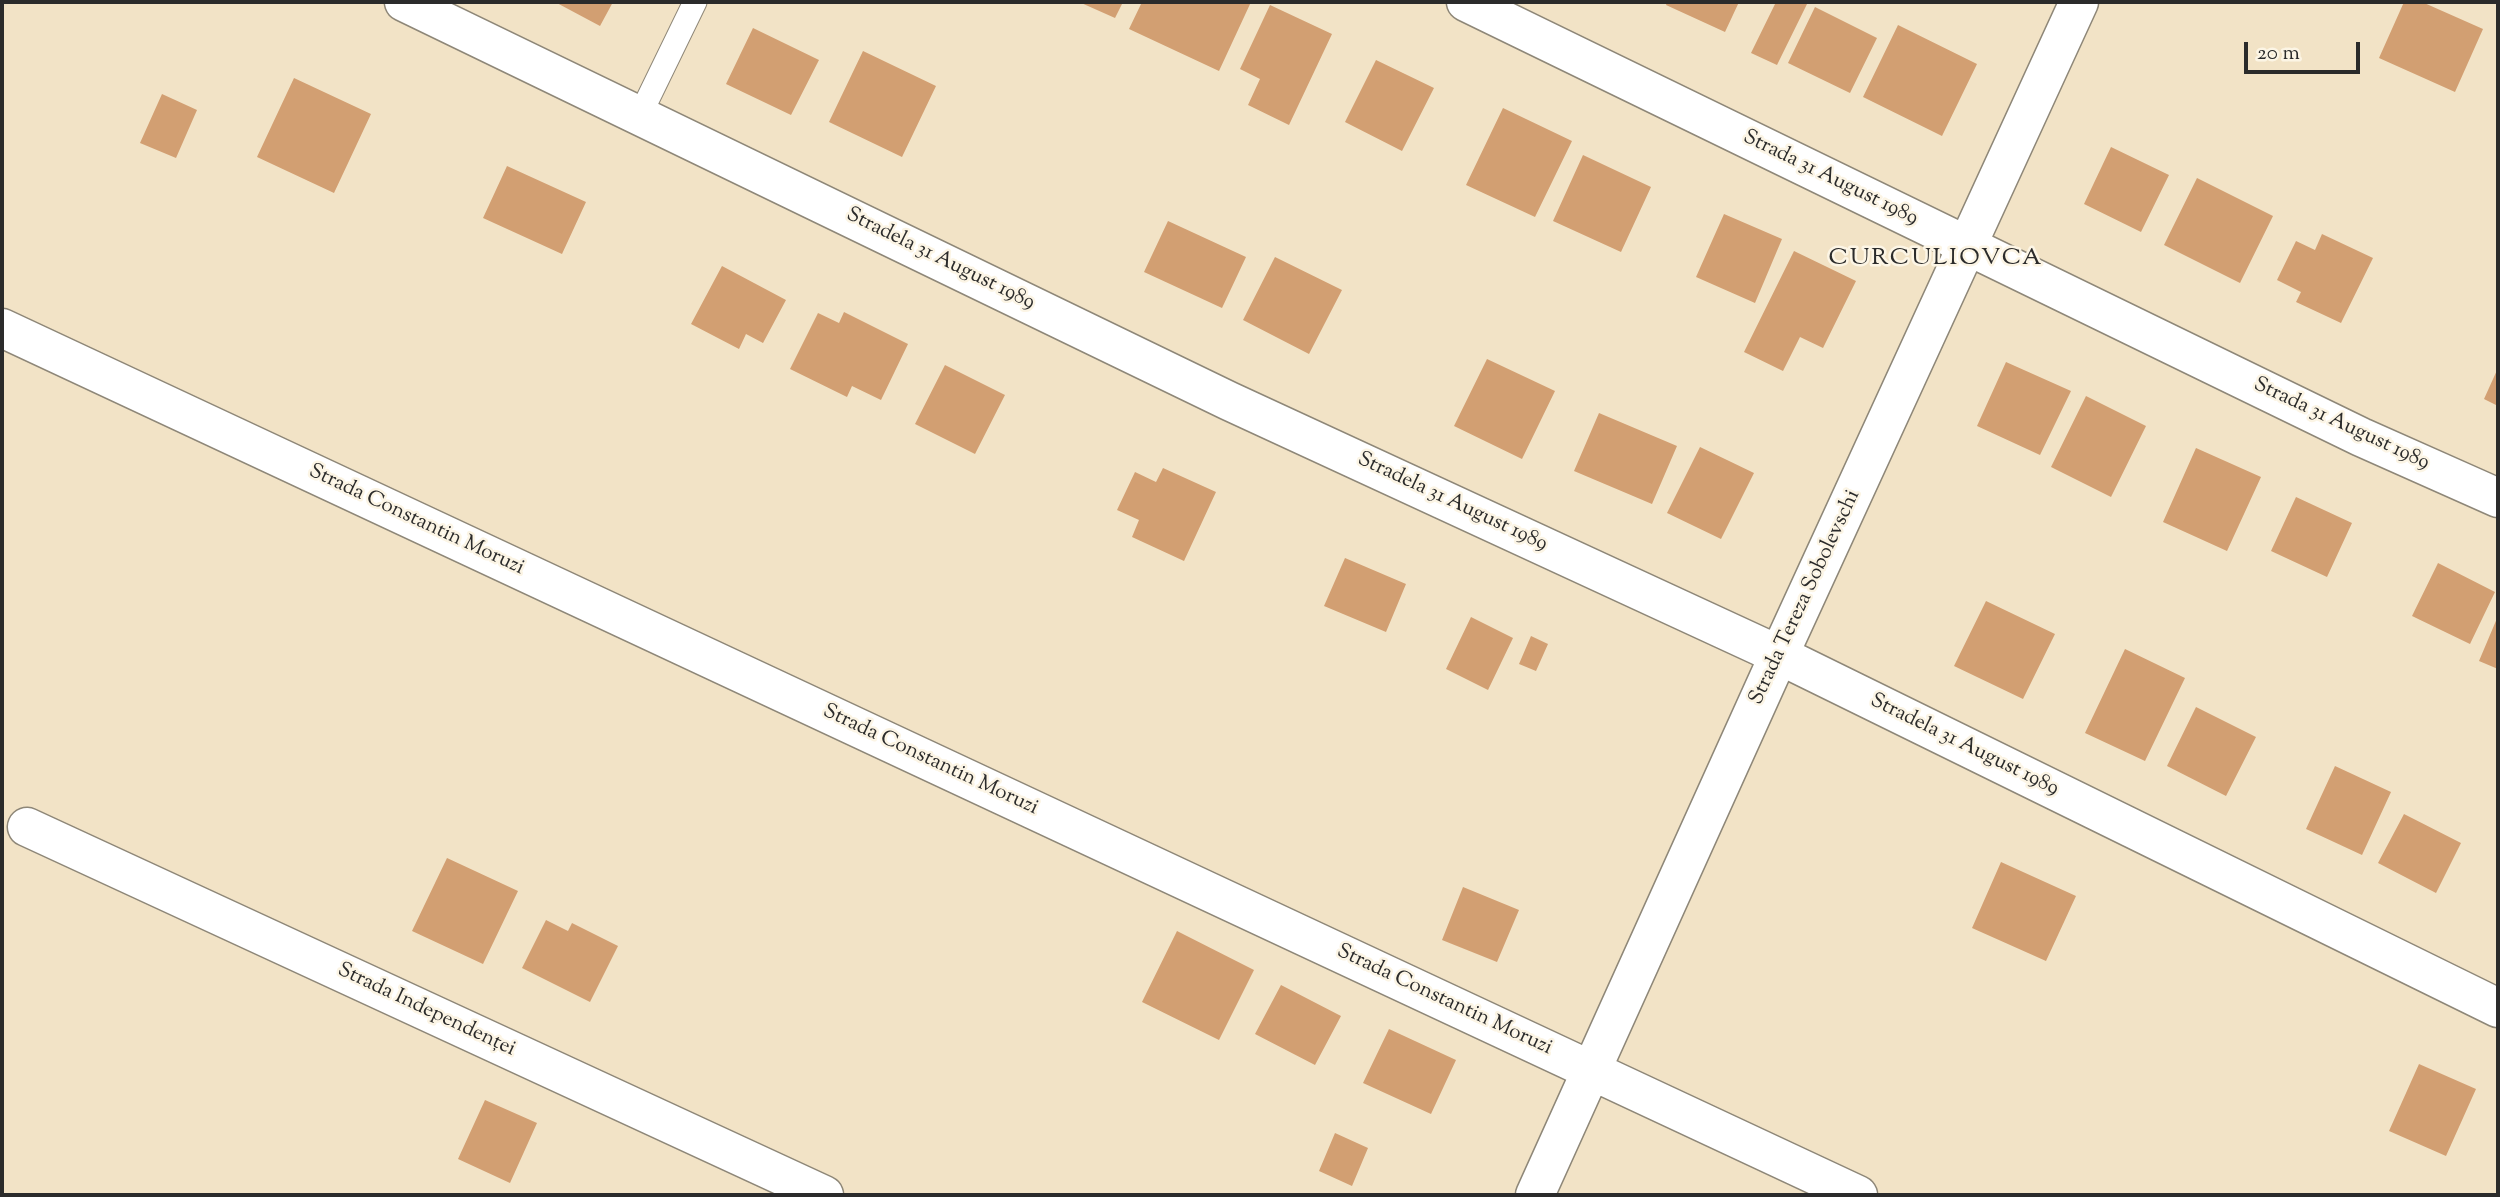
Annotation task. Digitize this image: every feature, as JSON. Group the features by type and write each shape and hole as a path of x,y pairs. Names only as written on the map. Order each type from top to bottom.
{"street":[{"name":"Stradela 31 August 1989","path":"404,2 1229,401 1779,655 2498,1008"},
{"name":"Strada 31 August 1989","path":"1466,2 2361,437 2498,498"},
{"name":"Strada Tereza Sobolevschi","path":"1535,1195 2079,2"},
{"name":"Strada Constantin Moruzi","path":"2,328 1858,1195"},
{"name":"Strada Independenței","path":"27,828 824,1195"}],"lane":[{"path":"640,115 695,2"}],"building":[{"path":"555,2 613,2 600,26"},
{"path":"1079,2 1123,2 1115,18"},
{"path":"1142,2 1251,2 1219,71 1129,29"},
{"path":"1667,2 1739,2 1725,32 1666,5"},
{"path":"1776,2 1808,2 1777,65 1751,53"},
{"path":"2404,2 2422,2 2483,29 2455,92 2379,58"},
{"path":"1270,5 1332,34 1289,125 1248,105 1260,79 1240,69"},
{"path":"1815,7 1877,38 1850,93 1788,63"},
{"path":"1898,25 1977,64 1942,136 1863,97"},
{"path":"753,28 819,60 791,115 726,84"},
{"path":"863,51 936,86 902,157 829,122"},
{"path":"1376,60 1434,88 1402,151 1345,122"},
{"path":"294,78 371,114 334,193 257,157"},
{"path":"162,94 197,110 176,158 140,143"},
{"path":"1503,108 1572,141 1535,217 1466,185"},
{"path":"2111,147 2169,175 2141,232 2084,204"},
{"path":"1583,155 1651,187 1621,252 1553,221"},
{"path":"507,166 586,202 562,254 483,218"},
{"path":"2197,178 2273,216 2240,283 2164,245"},
{"path":"1724,214 1782,239 1755,303 1696,277"},
{"path":"1168,221 1246,257 1222,308 1144,272"},
{"path":"2322,234 2373,258 2341,323 2296,302 2301,292 2277,280 2296,241 2315,250"},
{"path":"1794,251 1856,281 1823,348 1800,337 1783,371 1744,352"},
{"path":"1275,257 1342,290 1309,354 1243,320"},
{"path":"722,266 786,300 763,343 746,334 739,349 691,324"},
{"path":"844,312 908,344 881,400 852,386 847,397 790,369 818,313 839,323"},
{"path":"1487,359 1555,391 1522,459 1454,426"},
{"path":"2006,362 2071,391 2040,455 1977,426"},
{"path":"945,365 1005,395 975,454 915,424"},
{"path":"2498,368 2498,406 2484,399"},
{"path":"2086,396 2146,426 2111,497 2051,467"},
{"path":"1599,413 1677,446 1652,504 1574,471"},
{"path":"1700,447 1754,473 1721,539 1667,513"},
{"path":"2196,448 2261,477 2227,551 2163,522"},
{"path":"1163,468 1216,492 1184,561 1132,537 1139,520 1117,510 1135,472 1156,482"},
{"path":"2296,497 2352,523 2327,577 2271,551"},
{"path":"1345,558 1406,584 1386,632 1324,606"},
{"path":"2438,563 2495,592 2470,644 2412,616"},
{"path":"1986,601 2055,634 2023,699 1954,666"},
{"path":"2498,616 2498,669 2479,661"},
{"path":"1471,617 1513,638 1488,690 1446,669"},
{"path":"1531,636 1548,644 1536,671 1519,664"},
{"path":"2125,649 2185,678 2145,761 2085,733"},
{"path":"2196,707 2256,737 2226,796 2167,766"},
{"path":"2335,766 2391,792 2362,855 2306,829"},
{"path":"2404,814 2461,843 2436,893 2378,863"},
{"path":"447,858 518,891 483,964 412,931"},
{"path":"2001,862 2076,896 2046,961 1972,928"},
{"path":"1463,887 1519,910 1497,962 1442,940"},
{"path":"546,920 568,931 572,923 618,946 590,1002 522,968"},
{"path":"1177,931 1254,970 1219,1040 1142,1002"},
{"path":"1281,985 1341,1016 1315,1065 1255,1034"},
{"path":"1389,1029 1456,1060 1431,1114 1363,1083"},
{"path":"2419,1064 2476,1089 2446,1156 2389,1131"},
{"path":"485,1100 537,1123 510,1183 458,1159"},
{"path":"1335,1133 1368,1148 1352,1186 1319,1171"}],"district":[{"name":"CURCULIOVCA","path":"1936,260"}]}
